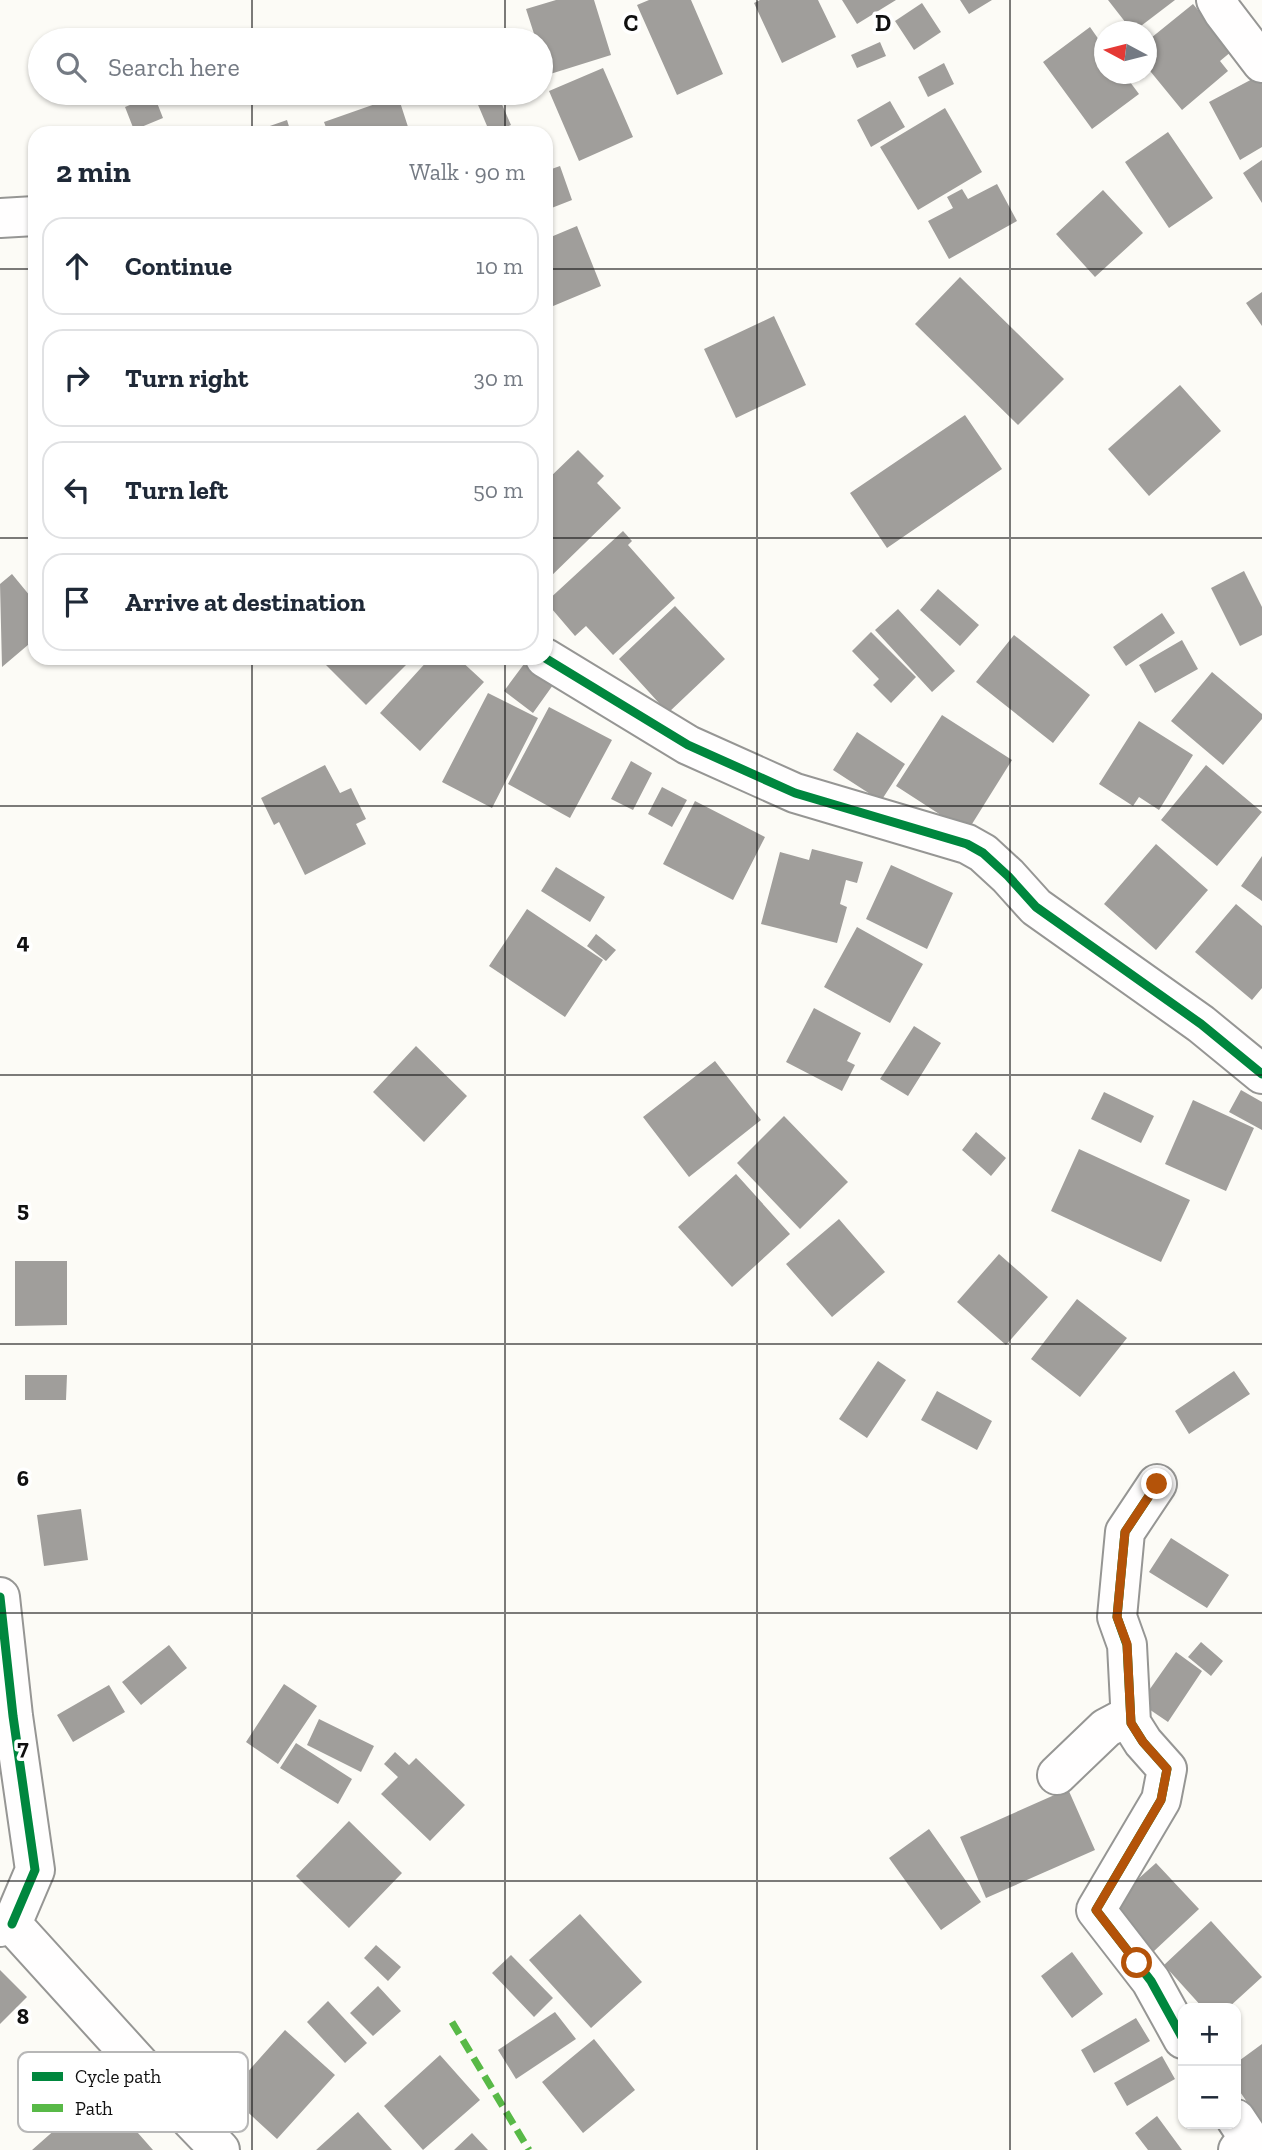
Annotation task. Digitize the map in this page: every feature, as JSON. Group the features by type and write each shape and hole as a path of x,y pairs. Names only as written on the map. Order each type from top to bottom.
{"street":[{"path":"1216,0 1262,63"},
{"path":"0,218 28,216"},
{"path":"553,663 688,745 795,793 967,844 983,853 1036,907 1201,1024 1262,1074"},
{"path":"1157,1484 1125,1532 1117,1617 1127,1644 1131,1723 1143,1742 1167,1769 1161,1800 1096,1910 1151,1980 1178,2030"},
{"path":"0,1597 13,1716 35,1870 6,1926 126,2052"},
{"path":"1057,1775 1106,1728 1123,1719 1131,1723"},
{"path":"0,1795 35,1870"},
{"path":"1238,2150 1248,2137 1241,2126"},
{"path":"203,2132 220,2150"}],"building":[{"path":"556,0 594,0 611,55 553,73 553,28 532,28 526,9"},
{"path":"649,0 691,0 723,74 677,95 637,5"},
{"path":"760,0 818,0 836,37 782,63 754,3"},
{"path":"842,0 896,0 857,24"},
{"path":"960,0 992,0 969,14"},
{"path":"1108,0 1175,0 1147,21 1124,21"},
{"path":"922,3 941,32 914,50 895,21"},
{"path":"1193,4 1232,51 1220,61 1228,71 1182,110 1157,79 1157,33"},
{"path":"1090,27 1094,33 1094,84 1132,84 1139,94 1092,129 1043,62"},
{"path":"880,42 886,56 857,68 851,55"},
{"path":"944,63 954,84 928,97 918,77"},
{"path":"603,68 633,137 579,161 553,100 553,89"},
{"path":"1258,76 1262,83 1262,147 1240,160 1209,102"},
{"path":"890,101 905,127 871,147 857,120"},
{"path":"158,105 163,118 144,126 132,126 125,107"},
{"path":"372,105 401,105 408,126 325,126 324,122"},
{"path":"478,105 502,105 511,125 487,126"},
{"path":"945,108 982,172 918,210 880,147"},
{"path":"287,120 289,126 270,126"},
{"path":"1168,132 1213,198 1169,228 1125,162"},
{"path":"1262,160 1262,203 1243,173"},
{"path":"560,166 572,200 553,207 553,168"},
{"path":"997,184 1017,221 949,259 928,221 953,208 947,197 962,189 968,199"},
{"path":"1103,190 1143,233 1095,277 1056,234"},
{"path":"577,226 601,286 553,306 553,236"},
{"path":"960,277 1064,379 1018,425 915,324"},
{"path":"1262,292 1262,326 1246,303"},
{"path":"774,316 806,385 736,418 704,349"},
{"path":"1180,385 1221,431 1149,496 1108,449"},
{"path":"965,415 1002,469 887,548 850,493"},
{"path":"578,450 604,476 597,483 621,508 553,574 553,474"},
{"path":"623,531 632,541 628,545 675,598 613,655 586,626 575,636 553,610 553,596"},
{"path":"1244,571 1262,607 1262,635 1240,646 1211,588"},
{"path":"12,574 28,593 28,645 2,667 0,584"},
{"path":"938,589 979,625 960,646 920,610"},
{"path":"675,606 725,659 668,713 619,659"},
{"path":"898,609 955,671 932,692 875,630"},
{"path":"1162,613 1175,633 1126,666 1113,647"},
{"path":"871,632 916,677 891,703 873,685 879,679 852,651"},
{"path":"1014,635 1090,695 1053,743 976,682"},
{"path":"1182,640 1198,669 1155,693 1139,665"},
{"path":"326,665 406,665 366,705"},
{"path":"424,665 466,665 484,682 420,751 380,713"},
{"path":"523,665 553,685 533,713 504,691"},
{"path":"1212,672 1262,714 1262,719 1223,765 1171,721"},
{"path":"488,693 538,718 492,808 442,782"},
{"path":"549,707 612,740 570,818 508,784"},
{"path":"942,715 1012,760 967,832 896,786"},
{"path":"1139,721 1193,755 1159,810 1139,797 1133,806 1099,784"},
{"path":"857,732 905,764 881,801 833,770"},
{"path":"631,761 652,773 633,810 611,799"},
{"path":"325,765 340,793 351,788 366,819 356,824 366,844 305,875 279,822 274,825 261,798"},
{"path":"1206,765 1262,812 1217,866 1161,820"},
{"path":"662,787 687,800 672,827 648,814"},
{"path":"695,801 765,837 733,900 663,864"},
{"path":"1156,844 1208,890 1156,950 1104,904"},
{"path":"812,849 863,862 857,883 846,880 840,904 847,907 837,943 761,924 780,852 809,860"},
{"path":"1262,856 1262,901 1241,886"},
{"path":"891,865 953,893 927,949 866,919"},
{"path":"556,867 605,897 590,922 541,891"},
{"path":"1236,904 1262,926 1262,988 1252,1000 1195,952"},
{"path":"527,909 603,960 565,1017 489,966"},
{"path":"857,927 923,964 890,1023 824,987"},
{"path":"596,934 616,950 606,961 587,946"},
{"path":"814,1008 861,1033 847,1061 855,1065 842,1091 786,1062"},
{"path":"914,1026 941,1043 908,1096 880,1079"},
{"path":"416,1046 467,1096 424,1142 373,1092"},
{"path":"715,1061 761,1120 689,1177 643,1117"},
{"path":"1241,1090 1262,1102 1262,1130 1229,1112"},
{"path":"1104,1092 1154,1116 1141,1143 1091,1119"},
{"path":"1193,1100 1254,1128 1226,1191 1165,1164"},
{"path":"784,1116 848,1182 800,1229 737,1163"},
{"path":"976,1132 1006,1158 991,1176 962,1150"},
{"path":"1079,1149 1190,1200 1161,1262 1051,1211"},
{"path":"736,1174 790,1234 732,1287 678,1227"},
{"path":"839,1219 885,1272 832,1317 786,1264"},
{"path":"999,1254 1048,1297 1006,1345 957,1302"},
{"path":"15,1261 67,1261 67,1325 15,1326"},
{"path":"1077,1299 1127,1338 1080,1397 1031,1359"},
{"path":"878,1361 906,1380 867,1438 839,1419"},
{"path":"1234,1371 1250,1394 1189,1434 1175,1411"},
{"path":"25,1375 67,1375 66,1400 25,1400"},
{"path":"937,1391 992,1421 977,1450 921,1420"},
{"path":"81,1509 88,1560 44,1566 37,1515"},
{"path":"1171,1538 1229,1575 1207,1608 1149,1572"},
{"path":"1201,1642 1223,1661 1211,1676 1188,1657"},
{"path":"169,1645 187,1668 141,1705 122,1682"},
{"path":"1176,1652 1202,1671 1168,1722 1140,1703"},
{"path":"284,1684 317,1706 278,1764 246,1742"},
{"path":"109,1685 125,1712 73,1742 57,1715"},
{"path":"319,1719 374,1746 361,1772 307,1745"},
{"path":"296,1743 352,1779 338,1804 280,1768"},
{"path":"395,1752 409,1765 416,1758 465,1805 430,1841 381,1794 398,1777 384,1764"},
{"path":"1068,1789 1095,1850 986,1898 960,1837"},
{"path":"349,1821 402,1873 349,1928 296,1876"},
{"path":"929,1829 981,1902 941,1930 889,1858"},
{"path":"1156,1863 1199,1909 1153,1952 1110,1904"},
{"path":"580,1914 642,1982 591,2028 529,1960"},
{"path":"1211,1921 1262,1977 1233,2003 1198,2003 1164,1965"},
{"path":"376,1945 401,1967 388,1981 364,1958"},
{"path":"1072,1952 1103,1994 1072,2018 1041,1976"},
{"path":"511,1955 553,1998 534,2017 492,1973"},
{"path":"0,1970 27,1997 0,2024"},
{"path":"378,1986 401,2011 373,2036 350,2013"},
{"path":"328,2001 367,2043 345,2063 307,2022"},
{"path":"555,2012 576,2039 516,2079 498,2050"},
{"path":"1136,2018 1150,2041 1094,2073 1081,2050"},
{"path":"285,2030 335,2075 277,2139 248,2112 248,2072"},
{"path":"594,2039 635,2090 583,2133 542,2082"},
{"path":"1262,2044 1262,2124 1241,2093 1241,2059"},
{"path":"440,2055 480,2100 423,2150 384,2106"},
{"path":"1162,2056 1175,2079 1127,2106 1114,2083"},
{"path":"358,2112 392,2150 316,2150"},
{"path":"1157,2116 1182,2150 1148,2150 1135,2133"},
{"path":"52,2132 137,2132 153,2150 32,2150"},
{"path":"472,2133 488,2150 454,2150"}],"marked path":[{"path":"452,2022 529,2150"}],"cycle path":[{"path":"553,663 688,745 795,793 967,844 983,853 1036,907 1201,1024 1262,1074"},
{"path":"1157,1484 1125,1532 1117,1617 1127,1645 1131,1723 1143,1742 1167,1769 1161,1800 1096,1910 1151,1981 1178,2030"},
{"path":"0,1597 13,1716 35,1870 12,1924"}],"route":[{"path":"1137,1963 1096,1910 1161,1800 1167,1769 1143,1742 1131,1723 1127,1644 1117,1617 1125,1532 1157,1484"}]}
